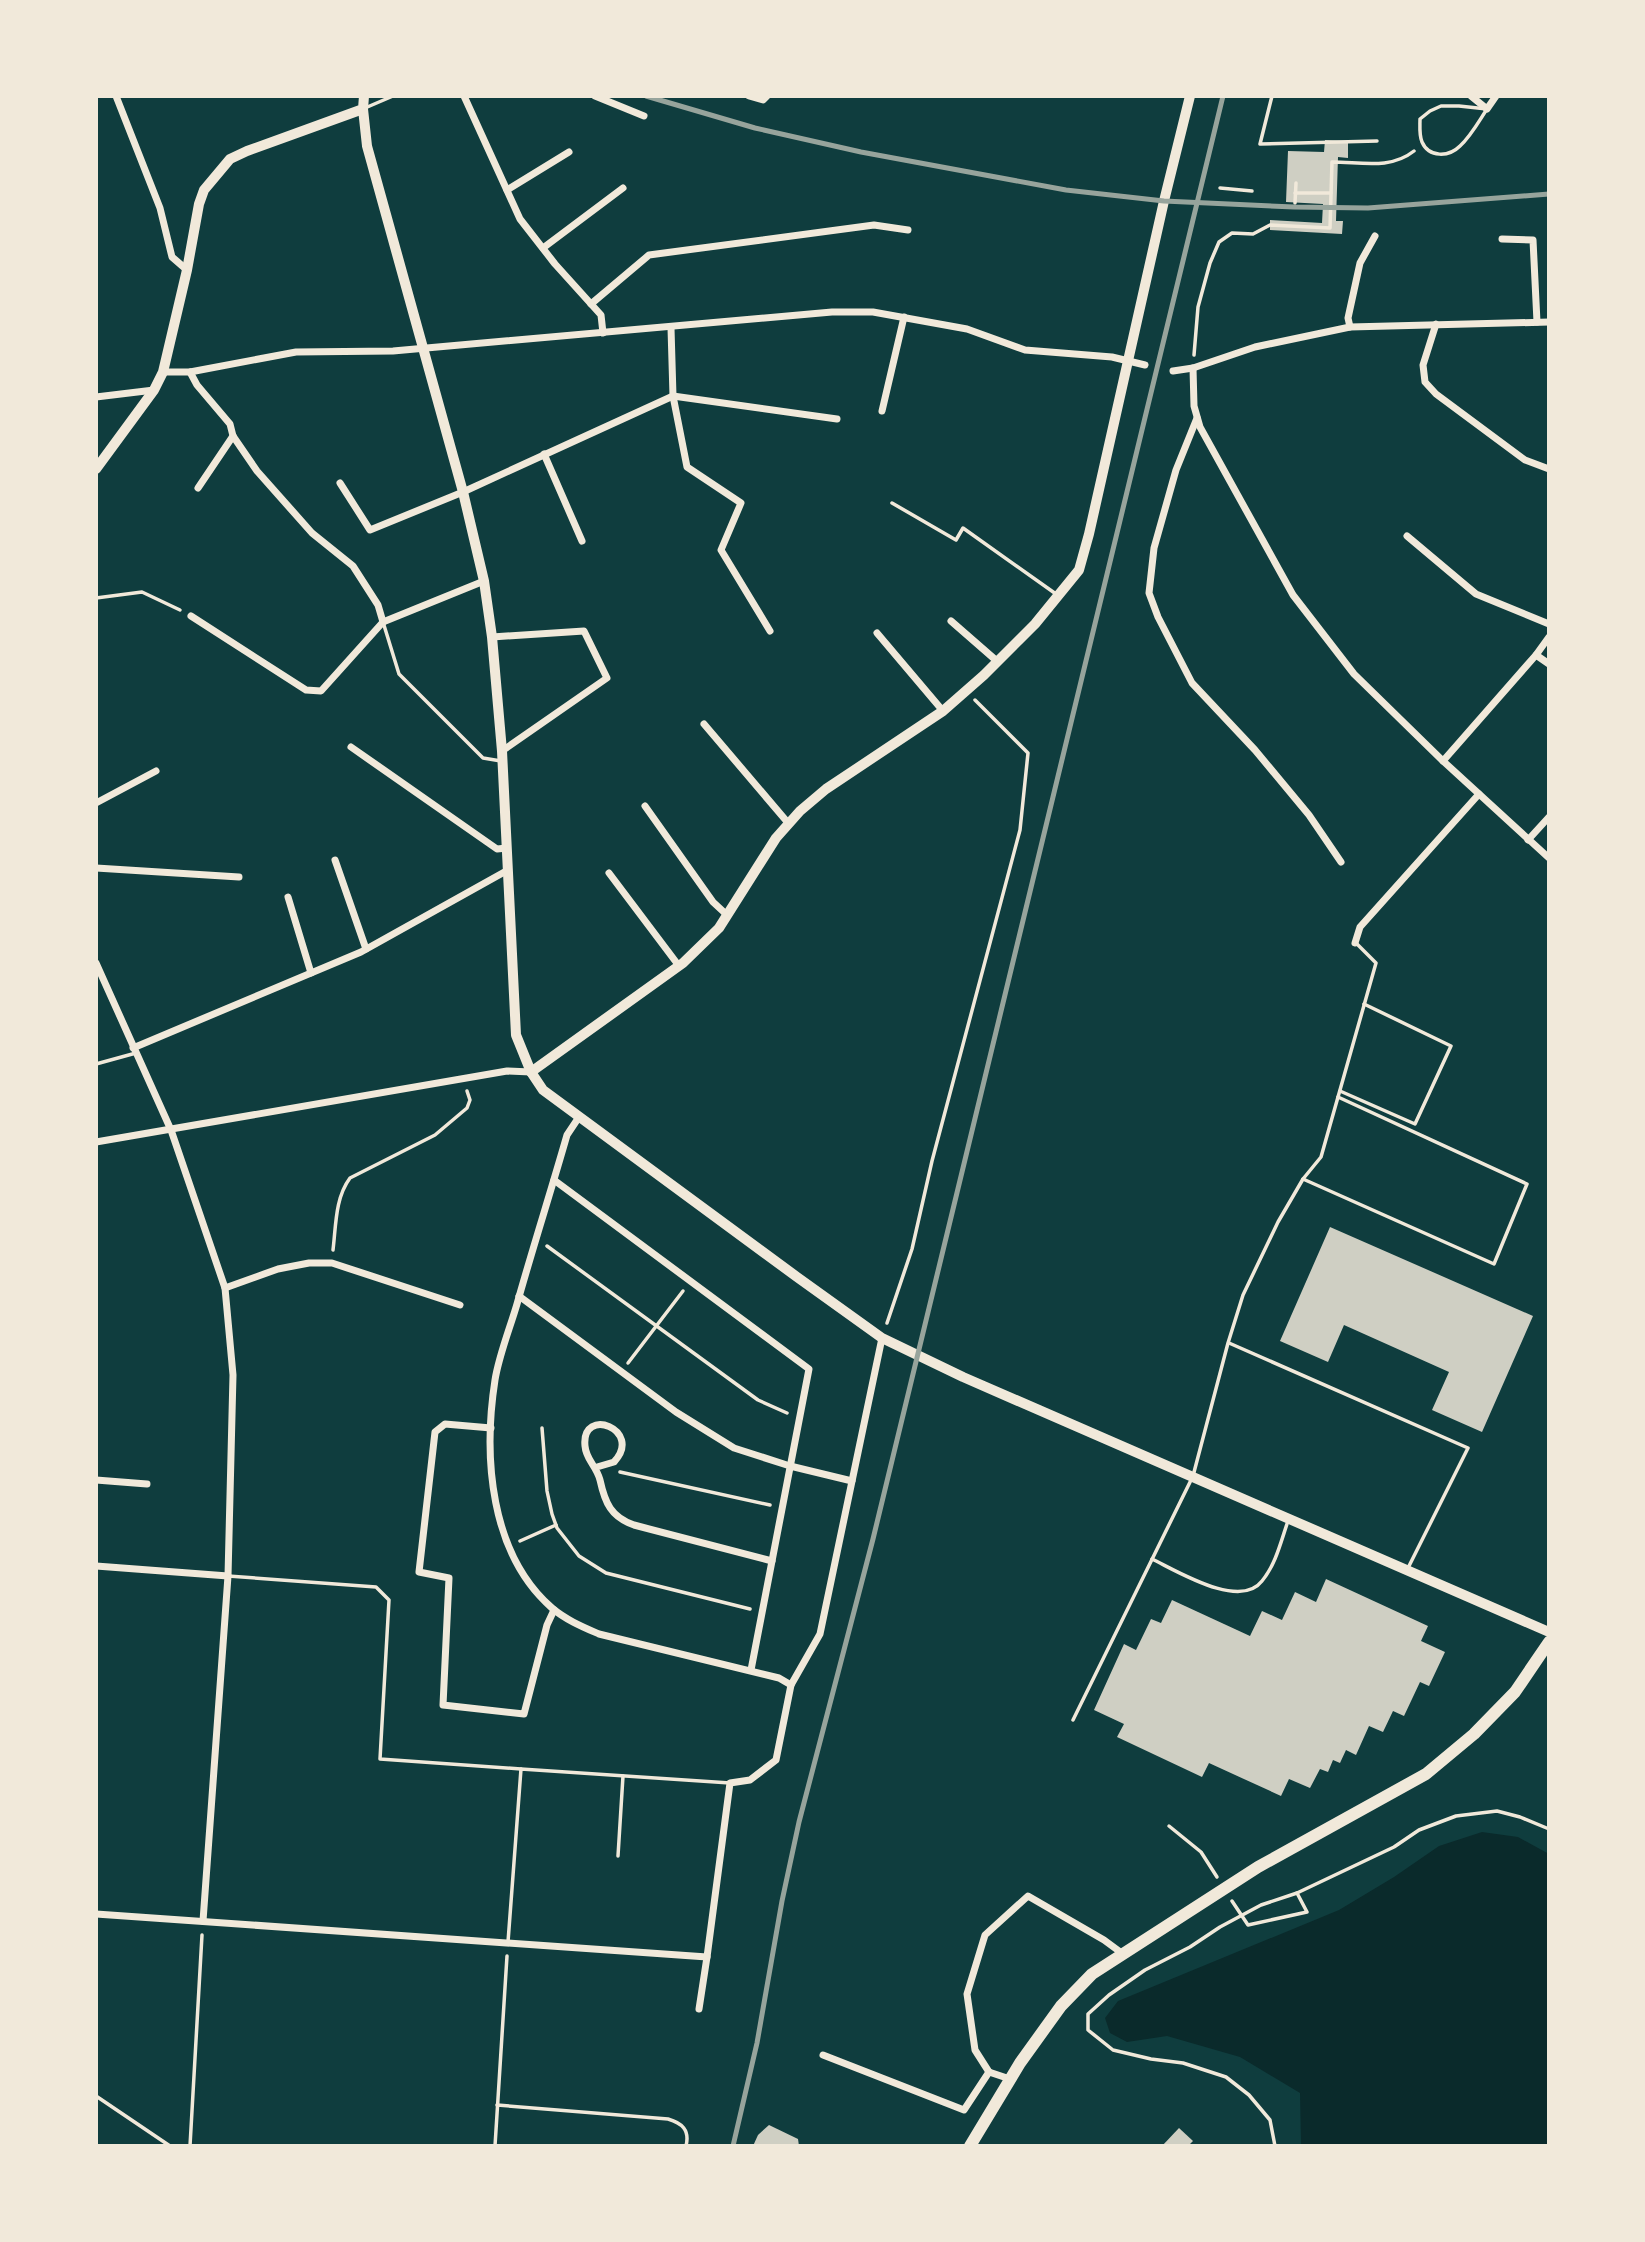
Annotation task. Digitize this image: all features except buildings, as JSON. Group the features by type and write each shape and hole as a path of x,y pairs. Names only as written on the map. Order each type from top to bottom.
{"main road":[{"path":"970,2146 1010,2079 1061,2006 1092,1974 1258,1867 1426,1774 1474,1734 1515,1692 1549,1642"}],"street":[{"path":"116,96 160,208 172,257 187,270"},
{"path":"364,96 367,146 463,492 484,581 503,756 516,1035 531,1072 543,1090 882,1338 963,1377 1549,1632"},
{"path":"464,96 520,219 600,315 603,333"},
{"path":"595,96 644,116"},
{"path":"749,96 763,100 767,96"},
{"path":"96,1142 507,1071 531,1072 679,966 719,928 776,838 800,811 827,789 943,711 998,662 1035,624 1079,570 1083,559 1190,96"},
{"path":"1471,96 1487,109 1496,96"},
{"path":"96,469 154,390 163,372 204,190 230,159 363,109"},
{"path":"507,190 569,152"},
{"path":"543,248 623,188"},
{"path":"591,304 649,255 874,225 908,230"},
{"path":"1350,327 1348,318 1360,263 1375,236"},
{"path":"1502,239 1533,240 1537,322"},
{"path":"163,372 190,372 296,352 423,349 832,312 873,312 904,317 967,329 1025,350 1129,360 1145,365"},
{"path":"882,411 904,317"},
{"path":"1173,371 1193,368 1255,347 1350,327 1549,322"},
{"path":"1436,324 1423,365 1425,382 1436,394 1525,460 1549,469"},
{"path":"671,328 673,396 687,467 741,503 721,550 769,631"},
{"path":"1193,368 1194,406 1200,427 1293,595 1354,674 1443,761 1549,858"},
{"path":"190,372 197,385 230,424 233,436 257,471 312,533 353,566 378,605 383,622"},
{"path":"96,397 154,390"},
{"path":"340,483 370,530 463,492 673,396 837,419"},
{"path":"1198,418 1175,470 1154,548 1149,593 1158,617 1192,683 1255,750 1301,806 1340,862"},
{"path":"198,488 233,436"},
{"path":"544,454 582,541"},
{"path":"1407,536 1476,593 1549,624"},
{"path":"191,616 306,690 321,691 383,622 484,581"},
{"path":"951,621 998,662"},
{"path":"492,637 584,631 607,678 503,756"},
{"path":"877,633 943,711"},
{"path":"1443,761 1549,638"},
{"path":"1536,656 1549,664"},
{"path":"704,724 789,824"},
{"path":"351,747 497,849 507,848"},
{"path":"96,803 156,771"},
{"path":"1355,943 1360,928 1479,794"},
{"path":"646,806 713,902 727,915"},
{"path":"1528,839 1549,817"},
{"path":"335,860 366,949"},
{"path":"96,868 239,877"},
{"path":"134,1050 366,949 508,870"},
{"path":"609,873 679,966"},
{"path":"288,897 311,973"},
{"path":"96,963 171,1130 225,1288 233,1375 228,1576 203,1921"},
{"path":"579,1117 567,1135 495,1378 490,1454 496,1500 509,1546 527,1581 554,1610 575,1623 599,1634 751,1670 779,1678 791,1685"},
{"path":"554,1180 809,1369 751,1670"},
{"path":"225,1288 278,1269 309,1263 332,1263 460,1305"},
{"path":"519,1296 704,1431 734,1448 790,1466 852,1481"},
{"path":"699,2009 730,1783 750,1780 776,1760 791,1685 820,1634 882,1338"},
{"path":"491,1428 445,1424 435,1432 418,1573 449,1578 443,1704 524,1714 547,1625 554,1610"},
{"path":"597,1467 611,1464 620,1454 621,1437 610,1425 596,1425 587,1432 585,1447 588,1459 597,1467 604,1500 624,1521 772,1561"},
{"path":"96,1480 147,1484"},
{"path":"96,1566 228,1576"},
{"path":"1010,2079 989,2072 975,2050 967,1994 985,1935 1028,1896 1124,1954"},
{"path":"96,1914 707,1957"},
{"path":"823,2055 964,2109 989,2072"}],"lane":[{"path":"363,109 393,96"},
{"path":"1441,106 1487,109 1460,147 1446,155 1432,153 1423,144 1419,132 1420,120 1430,111 1441,106"},
{"path":"892,503 956,540 963,528 1058,596"},
{"path":"383,622 399,674 483,758 503,756"},
{"path":"1073,1720 1193,1476 1243,1296 1303,1179 1321,1157 1376,963 1355,943"},
{"path":"1340,1091 1415,1125 1451,1046 1364,1004"},
{"path":"96,1064 134,1050"},
{"path":"1303,1179 1494,1264 1527,1184 1338,1097"},
{"path":"1228,1343 1468,1448 1407,1570"},
{"path":"1152,1559 1230,1593 1244,1591 1261,1584 1272,1566 1289,1519"},
{"path":"228,1576 376,1587 389,1600 380,1759 730,1783"},
{"path":"508,1944 521,1769"},
{"path":"618,1856 623,1776"}],"path":[{"path":"1272,96 1260,144 1377,141"},
{"path":"1193,368 1198,307 1210,263 1219,242 1232,233 1253,234 1270,225 1330,228 1332,162 1376,164 1398,161 1423,144"},
{"path":"1295,203 1298,193 1296,183"},
{"path":"1220,188 1252,191"},
{"path":"1298,193 1331,193"},
{"path":"96,598 142,592 191,616"},
{"path":"882,1338 912,1249 932,1161 1020,830 1028,752 966,691"},
{"path":"332,1263 339,1203 350,1178 435,1135 467,1108 470,1100 464,1079"},
{"path":"537,1238 758,1400 800,1417"},
{"path":"621,1371 690,1281"},
{"path":"542,1428 547,1492 556,1525 579,1556 606,1573 762,1612"},
{"path":"597,1467 782,1508"},
{"path":"509,1546 556,1525"},
{"path":"1275,2146 1270,2120 1249,2095 1226,2077 1183,2063 1113,2050 1088,2031 1088,2014 1109,1995 1145,1970 1190,1947 1220,1927 1261,1905 1297,1893 1394,1847 1419,1830 1456,1816 1497,1811 1520,1816 1549,1829"},
{"path":"1169,1826 1201,1852"},
{"path":"1248,1925 1307,1912 1297,1893"},
{"path":"190,2146 203,1921"},
{"path":"495,2146 508,1944"},
{"path":"96,2096 170,2146"},
{"path":"497,2105 668,2119 680,2122 686,2129 686,2146"}],"water":[{"path":"1482,1832 1518,1837 1549,1854 1549,2146 1301,2146 1300,2093 1240,2057 1167,2036 1127,2042 1110,2033 1105,2018 1118,2001 1339,1910 1439,1846"}],"railway":[{"path":"646,96 755,128 861,152 1066,190 1164,201 1368,208 1549,194"},
{"path":"733,2146 757,2043 799,1822 873,1539 1223,96"}]}
